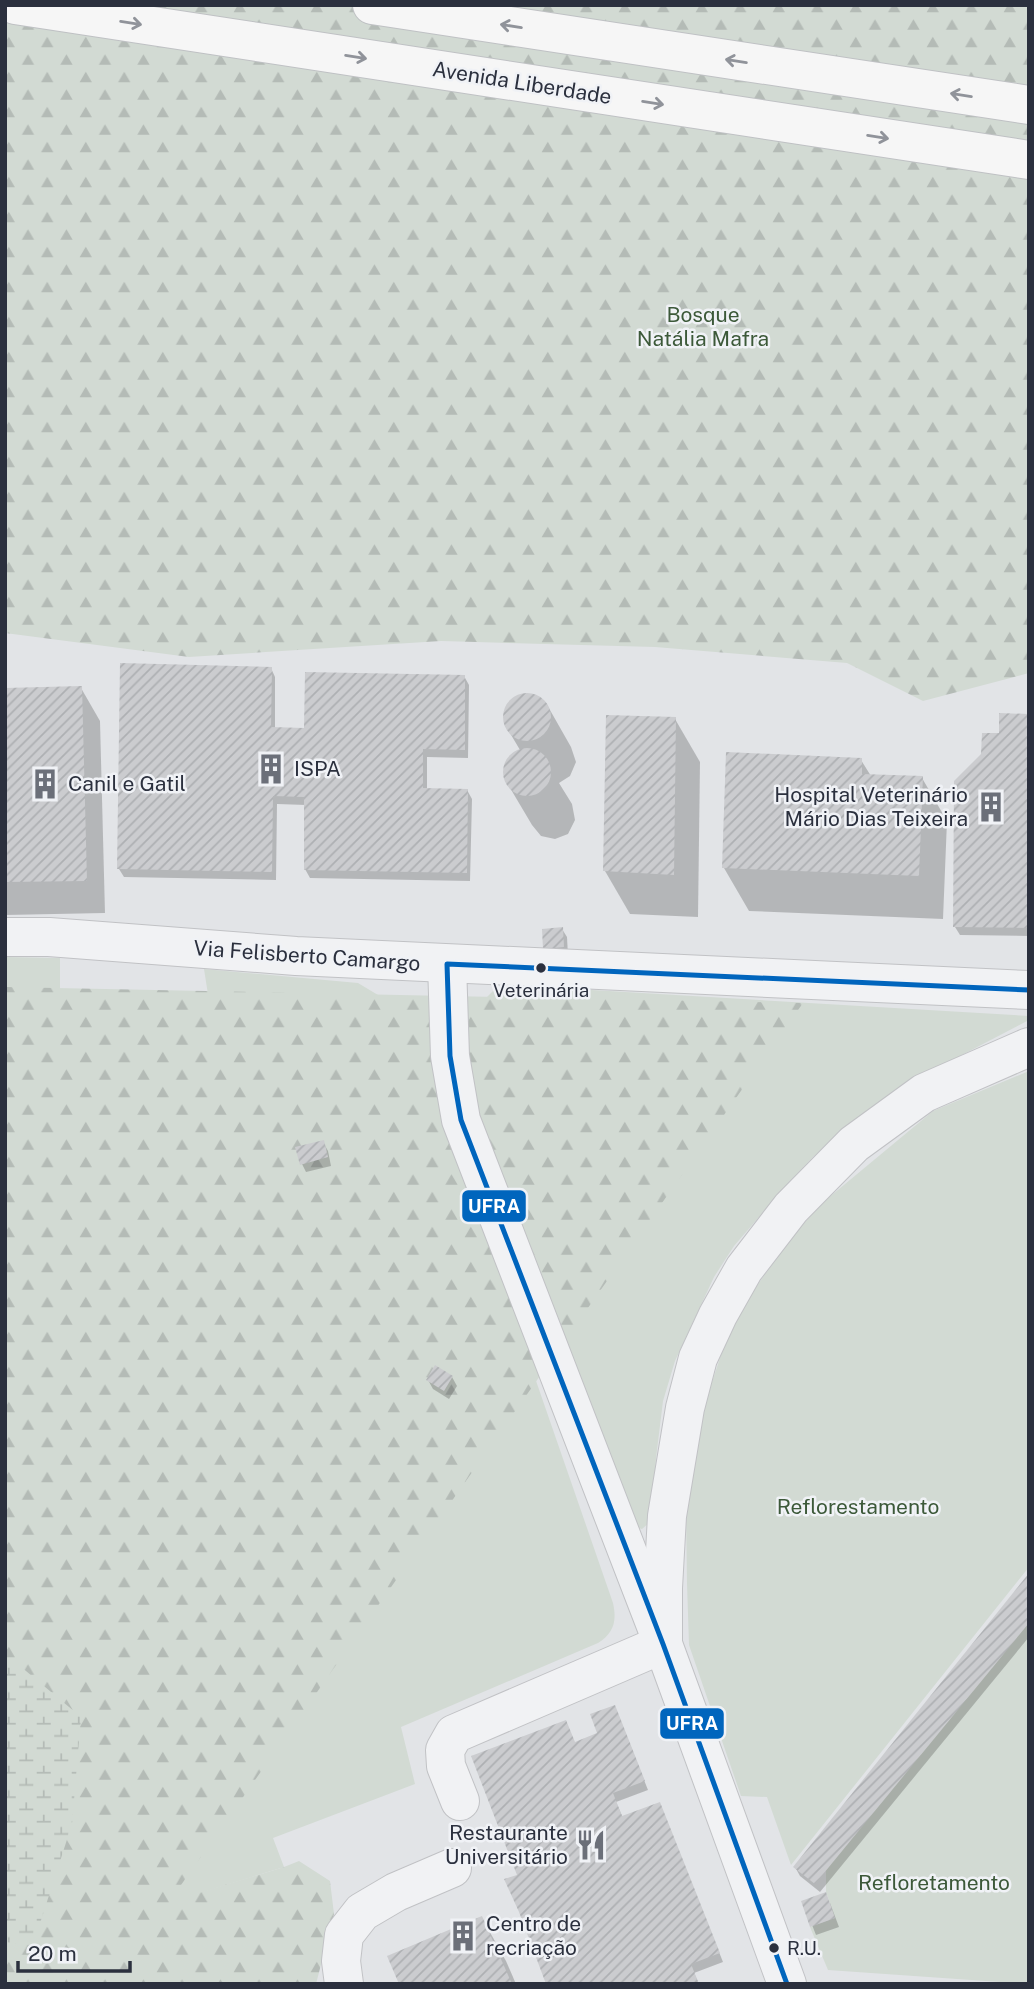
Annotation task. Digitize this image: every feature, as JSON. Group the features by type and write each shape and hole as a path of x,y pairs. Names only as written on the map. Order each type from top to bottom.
{"main road":[{"name":"Avenida Liberdade","path":"15,5 1029,160"},
{"path":"372,5 1029,105"}],"lane":[{"name":"Via Felisberto Camargo","path":"5,937 49,937 283,956 1029,990"},
{"path":"447,964 450,1056 461,1120 663,1644 787,1984"},
{"path":"663,1644 667,1516 685,1408 698,1358 744,1269 791,1208 854,1144 924,1093 1029,1047"},
{"path":"460,1801 446,1766 445,1750 454,1734 663,1644"},
{"path":"344,1984 341,1961 344,1935 362,1912 396,1892 452,1868"}],"green space":[{"name":"Bosque Natália Mafra","path":"5,5 1029,5 1029,673 923,701 847,663 655,647 441,641 189,657 5,633"},
{"path":"5,957 60,958 60,1018 5,1039"},
{"path":"204,969 358,983 393,1004 430,1075 613,1603 614,1621 611,1631 598,1643 401,1727 415,1784 273,1838 284,1867 33,1945 5,1288 232,1147"},
{"path":"506,985 1029,1016 1029,1020 937,1068 841,1133 791,1180 734,1246 714,1277 675,1361 663,1401 653,1513 650,1522 642,1529 638,1528 484,1129 479,1005 496,988"},
{"path":"5,987 803,1003 169,1902 299,1861 330,1881 334,1914 316,1984 5,1984"},
{"name":"Reflorestamento","path":"1029,1071 1029,1567 791,1865 767,1797 741,1796 689,1645 686,1510 697,1436 710,1388 729,1331 748,1298 792,1237 821,1204 933,1111"},
{"name":"Refloretamento","path":"1029,1614 1029,1984 828,1970 810,1927 835,1918 826,1892 826,1869"},
{"path":"5,1664 20,1666 81,1717 72,1824 33,1945 5,1942"}],"building":[{"name":"ISPA","path":"120,663 272,667 271,727 304,728 305,672 465,675 465,750 423,749 423,788 468,789 467,873 304,870 304,797 273,796 272,872 117,869"},
{"name":"Canil e Gatil","path":"82,686 87,881 5,882 5,688"},
{"path":"527,693 544,700 551,717 544,734 527,741 510,734 503,717 510,700"},
{"name":"Hospital Veterinário Mário Dias Teixeira","path":"999,713 1029,714 1029,928 953,927 954,781 981,754 982,733 999,733"},
{"path":"606,715 676,717 674,875 603,871"},
{"path":"527,748 544,755 551,772 544,789 527,796 510,789 503,772 510,755"},
{"path":"726,752 862,758 862,774 923,776 919,876 722,868"},
{"path":"563,927 564,947 543,949 542,929"},
{"path":"324,1140 328,1157 300,1165 295,1147"},
{"path":"435,1365 453,1376 444,1391 426,1380"},
{"path":"1029,1573 1029,1623 815,1884 793,1867"},
{"name":"Restaurante Universitário","path":"615,1705 645,1781 613,1793 622,1816 660,1802 720,1953 691,1964 699,1984 546,1984 504,1879 517,1875 471,1756 566,1720 575,1742 597,1733 590,1714"},
{"path":"826,1892 835,1918 810,1927 801,1901"},
{"name":"Centro de recriação","path":"482,1916 512,1984 399,1984 387,1956"}],"transit line":[{"name":"UFRA","path":"787,1984 663,1644 461,1120 450,1056 447,964 1029,990"}],"place":[{"name":"ISPA","path":"271,769"},
{"name":"Canil e Gatil","path":"45,784"},
{"name":"Hospital Veterinário Mário Dias Teixeira","path":"991,807"},
{"name":"Veterinária","path":"541,968"},
{"name":"Restaurante Universitário","path":"591,1845"},
{"name":"Centro de recriação","path":"463,1936"},
{"name":"R.U.","path":"774,1948"}]}
